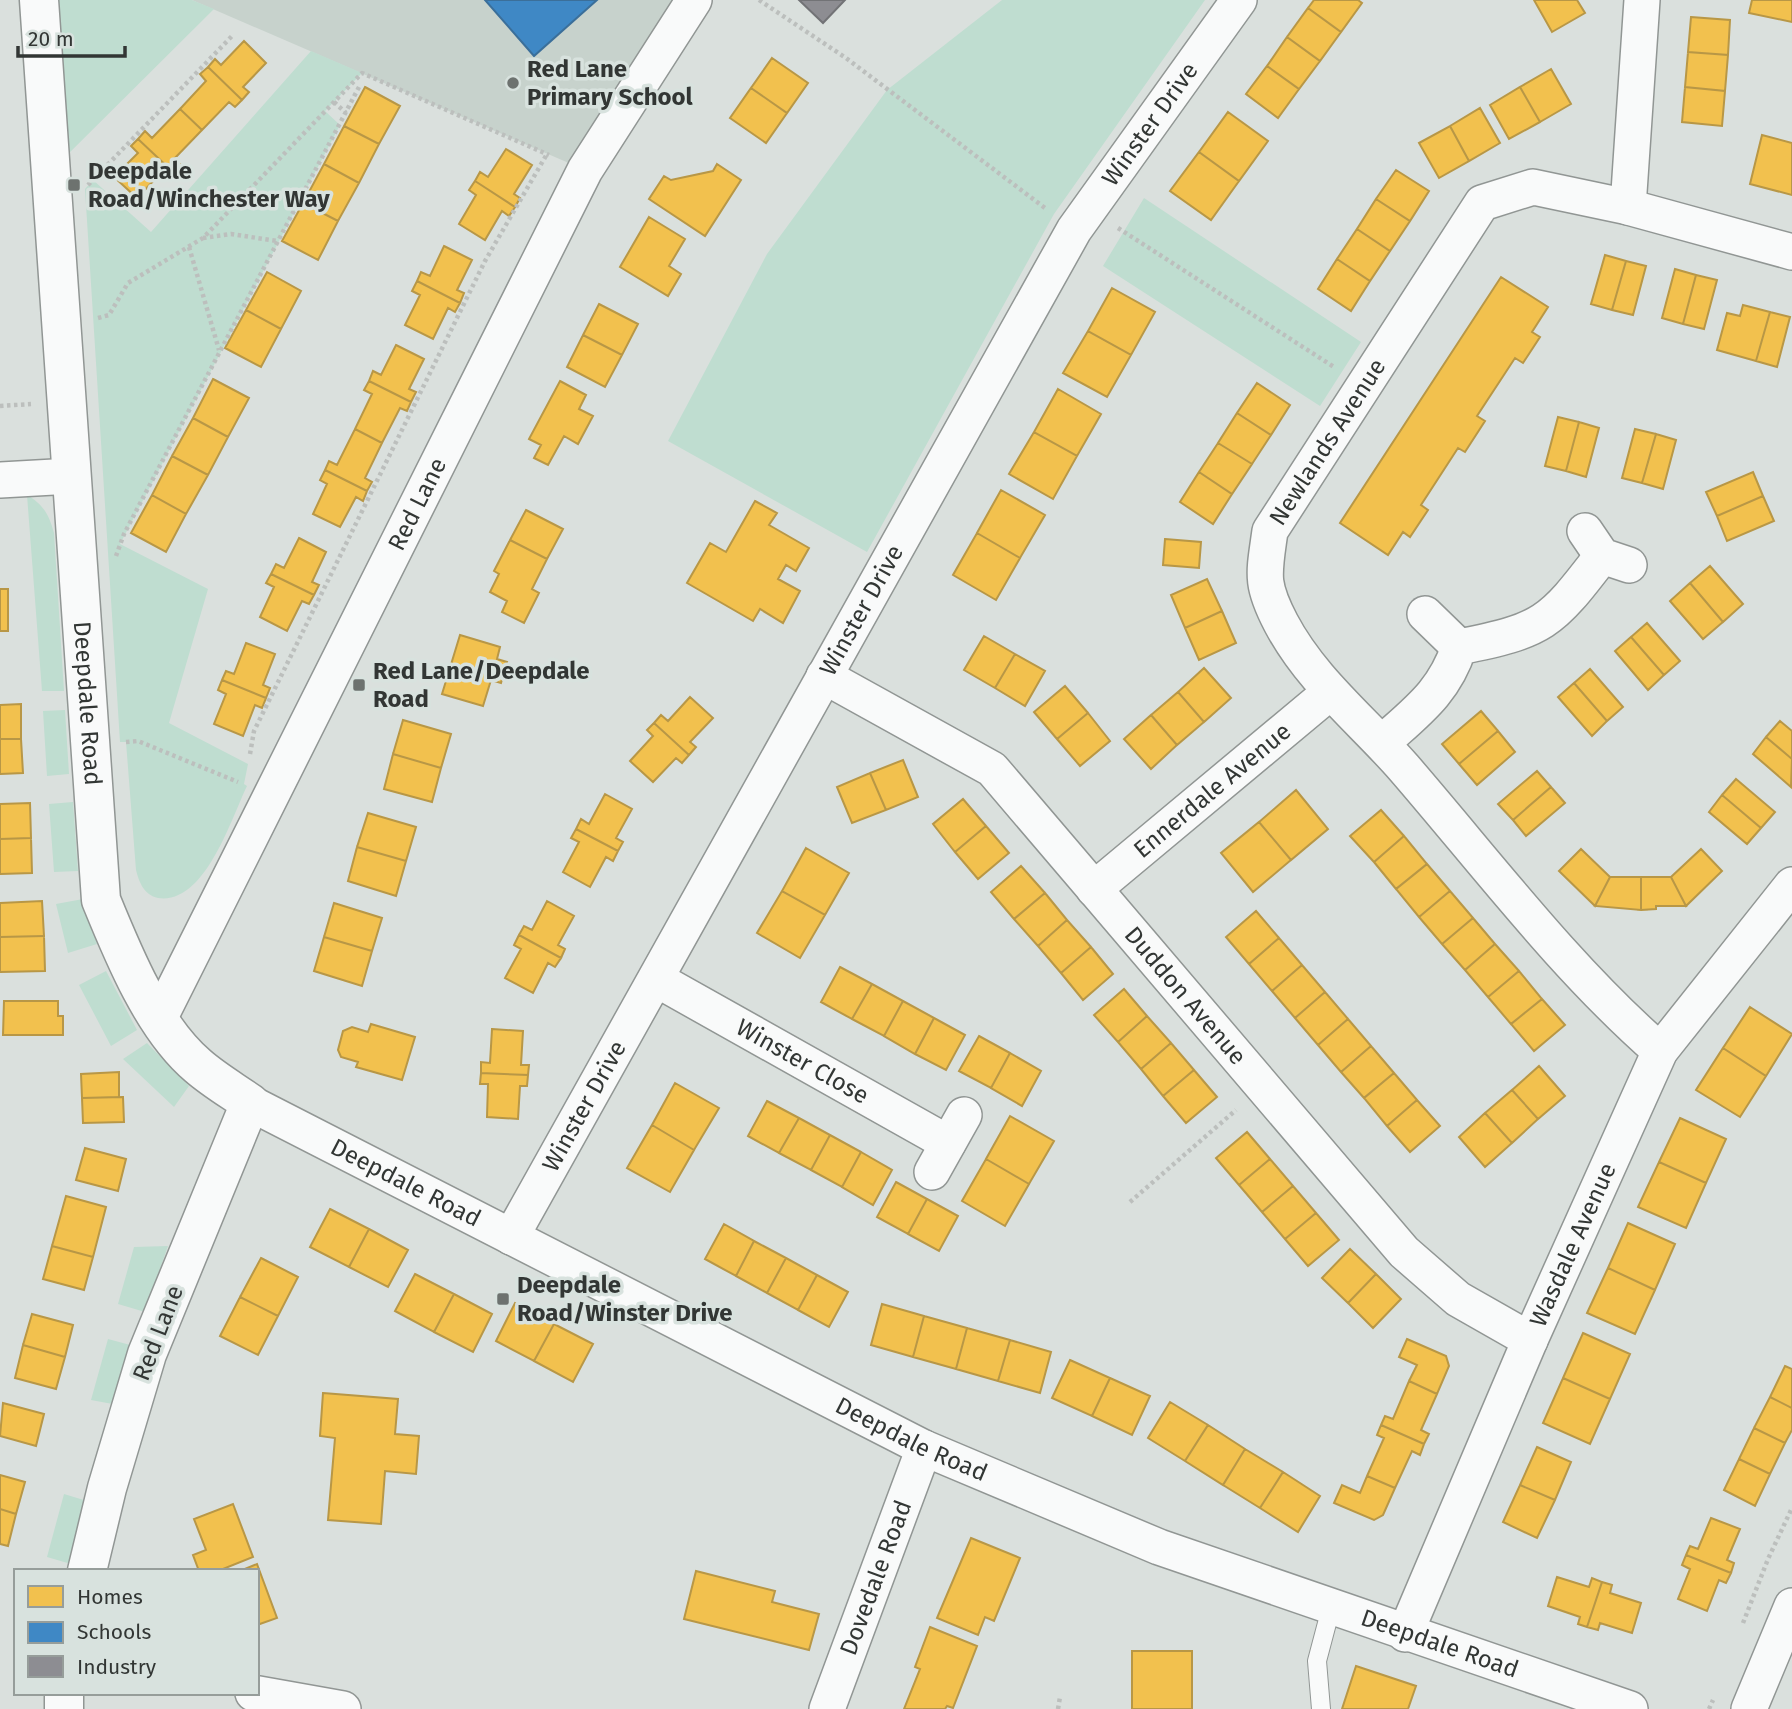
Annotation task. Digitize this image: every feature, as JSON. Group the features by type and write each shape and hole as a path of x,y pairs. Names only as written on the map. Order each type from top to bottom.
{"street":[{"name":"Deepdale Road","path":"39,0 101,900 120,945 159,1019 196,1065 250,1103 924,1448 1159,1547 1405,1634 1630,1709"},
{"name":"Red Lane","path":"159,1019 585,170 694,0"},
{"name":"Winster Drive","path":"512,1237 1074,229 1239,0"},
{"path":"1628,207 1642,0"},
{"name":"Newlands Avenue","path":"1660,1051 1608,1005 1382,743 1329,692 1282,624 1263,581 1270,531 1482,204 1533,187 1628,207 1792,252"},
{"path":"0,480 72,476"},
{"path":"1459,647 1517,636 1549,620 1605,550"},
{"path":"1425,614 1459,647"},
{"path":"1382,743 1437,692 1451,670 1459,647"},
{"name":"Duddon Avenue","path":"824,676 992,769 1404,1252 1458,1299 1530,1340"},
{"name":"Ennerdale Avenue","path":"1094,889 1329,692"},
{"name":"Wasdale Avenue","path":"1405,1634 1530,1340 1660,1051 1792,885"},
{"name":"Winster Close","path":"656,979 948,1143"},
{"name":"Red Lane","path":"87,1569 107,1488 148,1354 250,1103"},
{"name":"Dovedale Road","path":"827,1709 924,1448"},
{"path":"1749,1709 1792,1606"},
{"path":"259,1694 343,1709"}],"lane":[{"path":"1321,1709 1317,1661 1331,1608"}],"path":[{"path":"759,0 846,58 1074,229"},
{"path":"55,220 233,34"},
{"path":"61,324 109,315 128,284 203,238 362,73 547,154 485,261 254,730 248,764"},
{"path":"124,534 359,87"},
{"path":"334,102 346,113"},
{"path":"1118,227 1364,386"},
{"path":"203,238 231,234 277,241"},
{"path":"189,247 219,352"},
{"path":"90,744 138,741 244,785 246,775"},
{"path":"1130,1202 1264,1087"},
{"path":"1058,1709 1060,1697"}],"shaded area":[{"name":"Red Lane Primary School","path":"192,0 694,0 585,170"}],"green space":[{"path":"39,0 192,0 214,9 52,170"},
{"path":"1002,0 1205,0 1054,214 867,552 668,441 767,254 887,90"},
{"path":"311,51 362,73 325,111 340,125 120,544 208,589 169,723 248,764 244,784 247,786 224,838 203,874 175,897 158,898 146,891 136,870 126,742 120,742 85,189 93,180 151,232"},
{"path":"1144,198 1361,342 1320,406 1103,266"},
{"path":"27,495 45,511 54,533 64,691 42,691"},
{"path":"65,710 69,774 47,776 43,711"},
{"path":"73,802 78,871 54,872 49,804"},
{"path":"83,899 97,944 68,953 56,904"},
{"path":"106,971 137,1030 111,1046 79,985"},
{"path":"147,1043 189,1086 174,1107 123,1059"},
{"path":"168,1246 145,1312 118,1304 134,1247"},
{"path":"108,1339 134,1346 118,1405 91,1400"},
{"path":"64,1494 87,1501 71,1564 47,1557"}],"building: Homes":[{"path":"1314,0 1358,0 1362,3 1341,32 1308,8"},
{"path":"1534,0 1577,0 1585,13 1552,32"},
{"path":"1752,0 1792,0 1792,22 1749,13"},
{"path":"1308,8 1341,32 1320,61 1287,37"},
{"path":"1691,17 1730,20 1728,55 1688,52"},
{"path":"1287,37 1320,61 1299,89 1267,66"},
{"path":"244,41 266,63 243,87 249,92 242,100 208,67 215,59 221,65"},
{"path":"1688,52 1728,55 1725,91 1685,87"},
{"path":"772,58 808,83 787,113 751,88"},
{"path":"1267,66 1299,89 1278,118 1246,94"},
{"path":"208,67 242,100 235,107 229,102 202,130 180,109 206,81 200,74"},
{"path":"1551,69 1571,104 1540,122 1520,87"},
{"path":"365,87 400,106 379,144 344,126"},
{"path":"1520,87 1540,122 1509,139 1490,105"},
{"path":"1685,87 1725,91 1722,126 1682,122"},
{"path":"751,88 787,113 766,143 730,118"},
{"path":"1480,108 1500,143 1469,161 1450,126"},
{"path":"180,109 202,130 174,159 180,164 173,172 138,139 145,131 152,138"},
{"path":"1228,112 1268,141 1239,181 1199,152"},
{"path":"344,126 379,144 359,183 324,164"},
{"path":"1450,126 1469,161 1439,178 1419,143"},
{"path":"1762,135 1792,143 1792,195 1750,184"},
{"path":"138,139 173,172 166,180 160,174 137,198 114,177 138,153 131,146"},
{"path":"506,149 532,165 514,194 520,198 515,207 475,181 480,172 488,177"},
{"path":"1199,152 1239,181 1211,220 1170,191"},
{"path":"324,164 359,183 338,221 303,203"},
{"path":"717,164 741,180 705,236 649,199 664,176 671,180 713,171"},
{"path":"1396,170 1429,191 1410,221 1376,199"},
{"path":"475,181 515,207 509,216 502,211 485,240 459,224 476,195 469,190"},
{"path":"1376,199 1410,221 1390,251 1357,229"},
{"path":"303,203 338,221 318,260 282,241"},
{"path":"649,217 685,239 669,266 681,274 668,296 620,267"},
{"path":"1357,229 1390,251 1370,281 1337,259"},
{"path":"444,246 472,260 457,290 464,293 460,303 417,281 421,272 430,276"},
{"path":"1605,255 1626,261 1612,310 1591,304"},
{"path":"1337,259 1370,281 1351,311 1318,289"},
{"path":"1626,261 1646,266 1633,315 1612,310"},
{"path":"1675,269 1696,275 1683,324 1662,318"},
{"path":"267,272 301,291 281,329 246,310"},
{"path":"1696,275 1717,280 1704,329 1683,324"},
{"path":"1501,277 1548,307 1532,332 1540,337 1523,363 1515,358 1477,416 1485,421 1465,452 1458,448 1421,505 1428,510 1410,537 1403,532 1388,555 1340,523"},
{"path":"417,281 460,303 455,312 448,308 433,339 405,325 420,295 412,291"},
{"path":"1112,288 1155,312 1131,355 1088,331"},
{"path":"599,304 638,324 622,355 583,335"},
{"path":"1743,305 1770,312 1756,361 1717,350 1727,313 1740,316"},
{"path":"246,310 281,329 261,367 225,348"},
{"path":"1770,312 1790,317 1777,367 1756,361"},
{"path":"1088,331 1131,355 1107,397 1063,373"},
{"path":"583,335 622,355 605,387 567,367"},
{"path":"396,345 424,359 409,389 416,392 411,402 369,381 373,371 381,375"},
{"path":"213,379 249,398 228,437 193,418"},
{"path":"369,381 411,402 407,411 400,408 382,443 355,429 372,394 364,390"},
{"path":"560,381 586,395 579,409 593,416 578,444 564,436 548,465 534,458 541,445 529,439"},
{"path":"1257,383 1290,405 1271,435 1237,413"},
{"path":"1058,389 1101,414 1077,456 1034,432"},
{"path":"1237,413 1271,435 1252,464 1218,443"},
{"path":"1558,417 1579,422 1566,471 1545,466"},
{"path":"193,418 228,437 208,475 172,456"},
{"path":"1579,422 1599,428 1586,477 1566,471"},
{"path":"355,429 382,443 365,478 372,482 367,491 325,470 329,461 337,465"},
{"path":"1635,429 1656,434 1642,483 1622,478"},
{"path":"1034,432 1077,456 1053,499 1009,474"},
{"path":"1656,434 1676,440 1663,489 1642,483"},
{"path":"1218,443 1252,464 1232,494 1199,472"},
{"path":"172,456 208,475 186,514 152,495"},
{"path":"325,470 367,491 363,501 356,497 340,527 313,514 327,484 320,480"},
{"path":"1199,472 1232,494 1213,524 1180,502"},
{"path":"1753,472 1763,496 1717,516 1706,492"},
{"path":"1001,490 1045,515 1020,558 977,533"},
{"path":"152,495 186,514 166,552 131,533"},
{"path":"1763,496 1774,521 1727,541 1717,516"},
{"path":"755,501 777,513 769,525 809,548 796,571 786,565 778,579 800,591 783,623 760,609 753,621 687,583 710,543 726,552"},
{"path":"526,510 563,529 547,559 510,540"},
{"path":"977,533 1020,558 996,600 953,575"},
{"path":"299,538 326,552 312,582 319,585 314,595 271,574 276,564 284,568"},
{"path":"1165,539 1201,542 1199,568 1163,565"},
{"path":"510,540 547,559 532,589 539,593 524,623 502,612 507,601 490,592 499,574 494,571"},
{"path":"1710,566 1743,604 1723,622 1690,583"},
{"path":"271,574 314,595 309,604 302,601 287,631 260,617 274,587 266,583"},
{"path":"1207,579 1222,611 1185,628 1171,595"},
{"path":"1690,583 1723,622 1703,639 1670,601"},
{"path":"0,589 8,589 8,631 0,631"},
{"path":"1222,611 1236,643 1199,660 1185,628"},
{"path":"1647,623 1680,661 1664,675 1631,637"},
{"path":"460,635 500,647 497,659 507,662 501,683 491,680 483,706 442,694"},
{"path":"984,636 1015,654 995,688 964,670"},
{"path":"1631,637 1664,675 1648,690 1615,651"},
{"path":"246,643 275,654 263,685 270,688 266,698 222,680 226,671 234,674"},
{"path":"1015,654 1045,671 1025,706 995,688"},
{"path":"1204,668 1231,698 1204,722 1178,692"},
{"path":"1590,669 1623,707 1607,721 1574,683"},
{"path":"222,680 266,698 262,708 255,705 243,736 214,724 226,694 218,690"},
{"path":"1574,683 1607,721 1592,736 1558,697"},
{"path":"1065,686 1088,713 1057,739 1034,712"},
{"path":"1178,692 1204,722 1177,745 1151,715"},
{"path":"690,697 713,718 690,742 696,747 689,755 654,723 661,715 668,721"},
{"path":"21,704 21,739 0,739 0,705"},
{"path":"1481,711 1498,731 1459,764 1442,744"},
{"path":"1088,713 1110,741 1080,766 1057,739"},
{"path":"1151,715 1177,745 1151,769 1124,739"},
{"path":"403,720 451,734 441,768 393,754"},
{"path":"1780,721 1792,731 1792,759 1766,737"},
{"path":"654,723 689,755 682,763 676,758 653,782 630,761 653,736 647,730"},
{"path":"1498,731 1515,752 1477,785 1459,764"},
{"path":"1766,737 1792,759 1791,787 1753,754"},
{"path":"0,739 21,739 23,773 0,774"},
{"path":"393,754 441,768 432,802 384,789"},
{"path":"903,760 918,797 886,810 870,773"},
{"path":"1537,771 1551,787 1513,820 1498,804"},
{"path":"870,773 886,810 852,823 837,787"},
{"path":"1736,779 1775,812 1761,828 1722,795"},
{"path":"1551,787 1565,803 1526,836 1513,820"},
{"path":"1296,790 1328,829 1291,860 1259,822"},
{"path":"605,794 632,809 616,838 623,842 618,851 576,829 581,819 589,824"},
{"path":"1722,795 1761,828 1747,844 1709,812"},
{"path":"963,799 986,826 955,852 933,824"},
{"path":"30,803 31,838 0,839 0,804"},
{"path":"1381,810 1404,836 1374,862 1350,836"},
{"path":"368,813 416,827 406,861 357,847"},
{"path":"1259,822 1291,860 1253,892 1221,853"},
{"path":"986,826 1009,853 978,879 955,852"},
{"path":"576,829 618,851 613,861 606,857 590,887 563,872 579,842 571,838"},
{"path":"1404,836 1427,864 1396,889 1374,862"},
{"path":"31,838 32,873 0,874 0,839"},
{"path":"357,847 406,861 396,896 348,881"},
{"path":"806,848 849,873 825,915 782,891"},
{"path":"1581,849 1610,877 1595,906 1559,871"},
{"path":"1701,849 1722,871 1686,906 1671,877"},
{"path":"1427,864 1450,891 1419,917 1396,889"},
{"path":"1021,866 1045,893 1014,919 991,892"},
{"path":"1610,877 1641,877 1641,910 1595,906"},
{"path":"1641,877 1671,877 1686,906 1656,906 1656,909 1641,910"},
{"path":"782,891 825,915 800,958 757,933"},
{"path":"1450,891 1473,918 1442,944 1419,917"},
{"path":"1045,893 1067,920 1038,946 1014,919"},
{"path":"42,901 44,936 0,937 0,903"},
{"path":"547,901 574,916 558,945 565,949 561,958 519,935 524,926 532,930"},
{"path":"334,903 382,918 372,951 324,937"},
{"path":"1256,911 1279,938 1249,964 1226,937"},
{"path":"1473,918 1495,944 1465,970 1442,944"},
{"path":"1067,920 1091,947 1061,973 1038,946"},
{"path":"519,935 561,958 555,967 548,963 533,993 505,978 521,949 514,945"},
{"path":"44,936 45,971 0,972 0,937"},
{"path":"324,937 372,951 362,986 314,971"},
{"path":"1279,938 1302,965 1272,991 1249,964"},
{"path":"1495,944 1519,971 1488,997 1465,970"},
{"path":"1091,947 1113,974 1083,1000 1061,973"},
{"path":"1302,965 1325,992 1295,1018 1272,991"},
{"path":"840,967 872,984 852,1019 821,1002"},
{"path":"1519,971 1542,999 1511,1024 1488,997"},
{"path":"872,984 903,1001 884,1036 852,1019"},
{"path":"1124,989 1147,1016 1118,1042 1094,1015"},
{"path":"1325,992 1348,1019 1318,1045 1295,1018"},
{"path":"1542,999 1565,1025 1534,1051 1511,1024"},
{"path":"4,1001 58,1001 58,1016 63,1016 63,1035 3,1035"},
{"path":"903,1001 934,1018 915,1054 884,1036"},
{"path":"1750,1007 1792,1034 1766,1076 1723,1048"},
{"path":"1147,1016 1171,1043 1141,1069 1118,1042"},
{"path":"934,1018 965,1035 946,1070 915,1054"},
{"path":"1348,1019 1371,1046 1341,1072 1318,1045"},
{"path":"371,1024 415,1037 402,1080 356,1067 358,1062 341,1057 338,1050 343,1031 352,1027 368,1032"},
{"path":"492,1029 523,1031 521,1065 529,1065 528,1075 481,1073 481,1062 490,1063"},
{"path":"979,1036 1010,1053 991,1088 959,1071"},
{"path":"1171,1043 1194,1070 1163,1096 1141,1069"},
{"path":"1371,1046 1394,1073 1364,1098 1341,1072"},
{"path":"1723,1048 1766,1076 1740,1117 1696,1090"},
{"path":"1010,1053 1041,1071 1022,1106 991,1088"},
{"path":"1539,1066 1565,1096 1538,1119 1512,1090"},
{"path":"1194,1070 1217,1097 1186,1123 1163,1096"},
{"path":"119,1072 119,1097 82,1098 81,1074"},
{"path":"481,1073 528,1075 527,1086 520,1086 518,1119 487,1117 488,1084 480,1084"},
{"path":"1394,1073 1417,1100 1387,1126 1364,1098"},
{"path":"675,1083 719,1108 694,1150 652,1125"},
{"path":"1512,1090 1538,1119 1512,1143 1485,1113"},
{"path":"123,1097 124,1122 83,1123 82,1098"},
{"path":"1417,1100 1440,1126 1410,1152 1387,1126"},
{"path":"767,1101 799,1118 779,1153 748,1136"},
{"path":"1485,1113 1512,1143 1485,1167 1459,1137"},
{"path":"1010,1116 1054,1141 1029,1184 986,1159"},
{"path":"799,1118 830,1135 811,1170 779,1153"},
{"path":"1680,1118 1726,1139 1706,1183 1659,1162"},
{"path":"652,1125 694,1150 670,1192 627,1168"},
{"path":"1247,1132 1270,1159 1239,1185 1216,1158"},
{"path":"830,1135 861,1152 842,1187 811,1170"},
{"path":"85,1148 126,1159 118,1191 76,1180"},
{"path":"861,1152 892,1170 873,1205 842,1187"},
{"path":"986,1159 1029,1184 1005,1226 962,1201"},
{"path":"1270,1159 1293,1186 1262,1212 1239,1185"},
{"path":"1659,1162 1706,1183 1686,1228 1638,1207"},
{"path":"896,1182 927,1199 908,1234 877,1217"},
{"path":"1293,1186 1316,1213 1285,1239 1262,1212"},
{"path":"66,1196 106,1207 93,1257 52,1246"},
{"path":"927,1199 958,1216 939,1251 908,1234"},
{"path":"330,1209 369,1229 349,1267 310,1247"},
{"path":"1316,1213 1339,1240 1308,1266 1285,1239"},
{"path":"1628,1223 1675,1244 1655,1290 1608,1268"},
{"path":"724,1224 754,1241 736,1276 705,1259"},
{"path":"369,1229 408,1250 388,1287 349,1267"},
{"path":"754,1241 786,1258 767,1293 736,1276"},
{"path":"52,1246 93,1257 84,1290 43,1279"},
{"path":"1350,1249 1376,1274 1348,1303 1322,1278"},
{"path":"261,1258 298,1277 278,1316 240,1297"},
{"path":"786,1258 817,1275 798,1310 767,1293"},
{"path":"1608,1268 1655,1290 1635,1334 1587,1313"},
{"path":"415,1274 454,1294 434,1332 395,1311"},
{"path":"1376,1274 1401,1299 1373,1328 1348,1303"},
{"path":"817,1275 848,1292 829,1327 798,1310"},
{"path":"454,1294 492,1314 473,1352 434,1332"},
{"path":"240,1297 278,1316 258,1355 220,1336"},
{"path":"515,1303 554,1324 534,1361 496,1341"},
{"path":"882,1304 924,1316 913,1357 871,1345"},
{"path":"32,1314 73,1325 65,1357 23,1345"},
{"path":"924,1316 967,1328 956,1369 913,1357"},
{"path":"554,1324 593,1344 573,1382 534,1361"},
{"path":"967,1328 1010,1340 998,1381 956,1369"},
{"path":"1583,1333 1630,1354 1610,1399 1563,1378"},
{"path":"1407,1339 1446,1356 1449,1366 1437,1394 1409,1381 1417,1365 1399,1357"},
{"path":"1010,1340 1051,1352 1040,1393 998,1381"},
{"path":"23,1345 65,1357 56,1389 15,1378"},
{"path":"1070,1360 1110,1378 1092,1416 1052,1398"},
{"path":"1785,1366 1792,1369 1792,1408 1770,1397"},
{"path":"1110,1378 1150,1396 1132,1435 1092,1416"},
{"path":"1563,1378 1610,1399 1590,1444 1543,1423"},
{"path":"1409,1381 1437,1394 1421,1430 1429,1434 1424,1444 1381,1425 1385,1416 1393,1419"},
{"path":"323,1393 398,1399 395,1434 419,1436 416,1474 385,1471 381,1524 328,1520 335,1438 320,1436"},
{"path":"1770,1397 1792,1408 1792,1430 1785,1443 1754,1428"},
{"path":"1170,1402 1208,1425 1185,1461 1148,1438"},
{"path":"3,1403 44,1414 36,1446 0,1436"},
{"path":"1208,1425 1245,1449 1223,1485 1185,1461"},
{"path":"1381,1425 1424,1444 1420,1455 1412,1451 1395,1488 1367,1476 1384,1438 1377,1435"},
{"path":"1754,1428 1785,1443 1770,1474 1739,1459"},
{"path":"1537,1447 1571,1462 1555,1500 1520,1485"},
{"path":"1245,1449 1283,1472 1260,1508 1223,1485"},
{"path":"1739,1459 1770,1474 1755,1506 1724,1490"},
{"path":"1283,1472 1320,1496 1298,1532 1260,1508"},
{"path":"0,1475 25,1482 16,1514 0,1509"},
{"path":"1367,1476 1395,1488 1383,1515 1374,1520 1334,1503 1342,1485 1360,1493"},
{"path":"1520,1485 1555,1500 1537,1538 1503,1522"},
{"path":"233,1504 253,1557 223,1569 198,1569 193,1555 206,1550 194,1519"},
{"path":"0,1509 16,1514 8,1546 0,1544"},
{"path":"1711,1518 1740,1529 1727,1560 1734,1563 1731,1573 1686,1555 1690,1546 1698,1549"},
{"path":"971,1538 1020,1558 994,1621 985,1617 978,1635 937,1618"},
{"path":"1686,1555 1731,1573 1726,1583 1719,1580 1707,1611 1678,1599 1690,1569 1682,1565"},
{"path":"257,1564 259,1569 245,1569"},
{"path":"259,1569 277,1618 259,1624"},
{"path":"696,1571 775,1591 772,1602 819,1614 809,1650 684,1619"},
{"path":"1557,1577 1589,1587 1592,1578 1602,1582 1587,1627 1578,1624 1580,1617 1548,1606"},
{"path":"1602,1582 1612,1585 1610,1593 1641,1603 1632,1633 1600,1623 1598,1630 1587,1627"},
{"path":"930,1627 977,1646 953,1708 947,1706 945,1709 904,1709 920,1669 915,1667"},
{"path":"1132,1651 1192,1651 1192,1709 1132,1709"},
{"path":"1356,1666 1416,1686 1408,1709 1342,1709"}],"building: Schools":[{"path":"485,0 597,0 534,56"}],"building: Industry":[{"path":"799,0 845,0 823,23"}],"place":[{"name":"Red Lane Primary School","path":"513,83"},
{"name":"Deepdale Road/Winchester Way","path":"74,185"},
{"name":"Red Lane/Deepdale Road","path":"359,685"},
{"name":"Deepdale Road/Winster Drive","path":"503,1299"}]}
